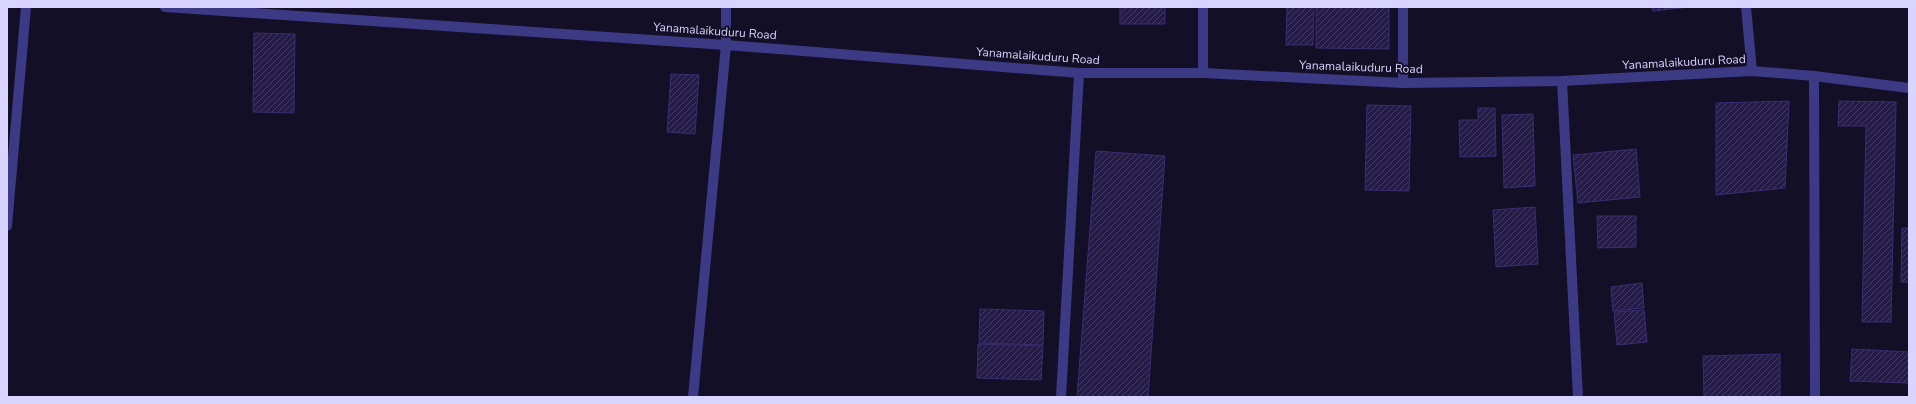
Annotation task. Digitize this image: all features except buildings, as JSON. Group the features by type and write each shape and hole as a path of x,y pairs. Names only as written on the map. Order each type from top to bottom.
{"street":[{"path":"7,226 26,7"},
{"name":"Yanamalaikuduru Road","path":"165,7 726,45 1079,73 1203,72 1403,83 1562,81 1752,71 1814,76 1909,88"},
{"path":"693,397 726,45 726,7"},
{"path":"1203,7 1203,72"},
{"path":"1402,7 1403,83"},
{"path":"1746,7 1752,71"},
{"path":"1061,397 1079,73"},
{"path":"1814,76 1815,397"},
{"path":"1562,81 1578,397"}]}
